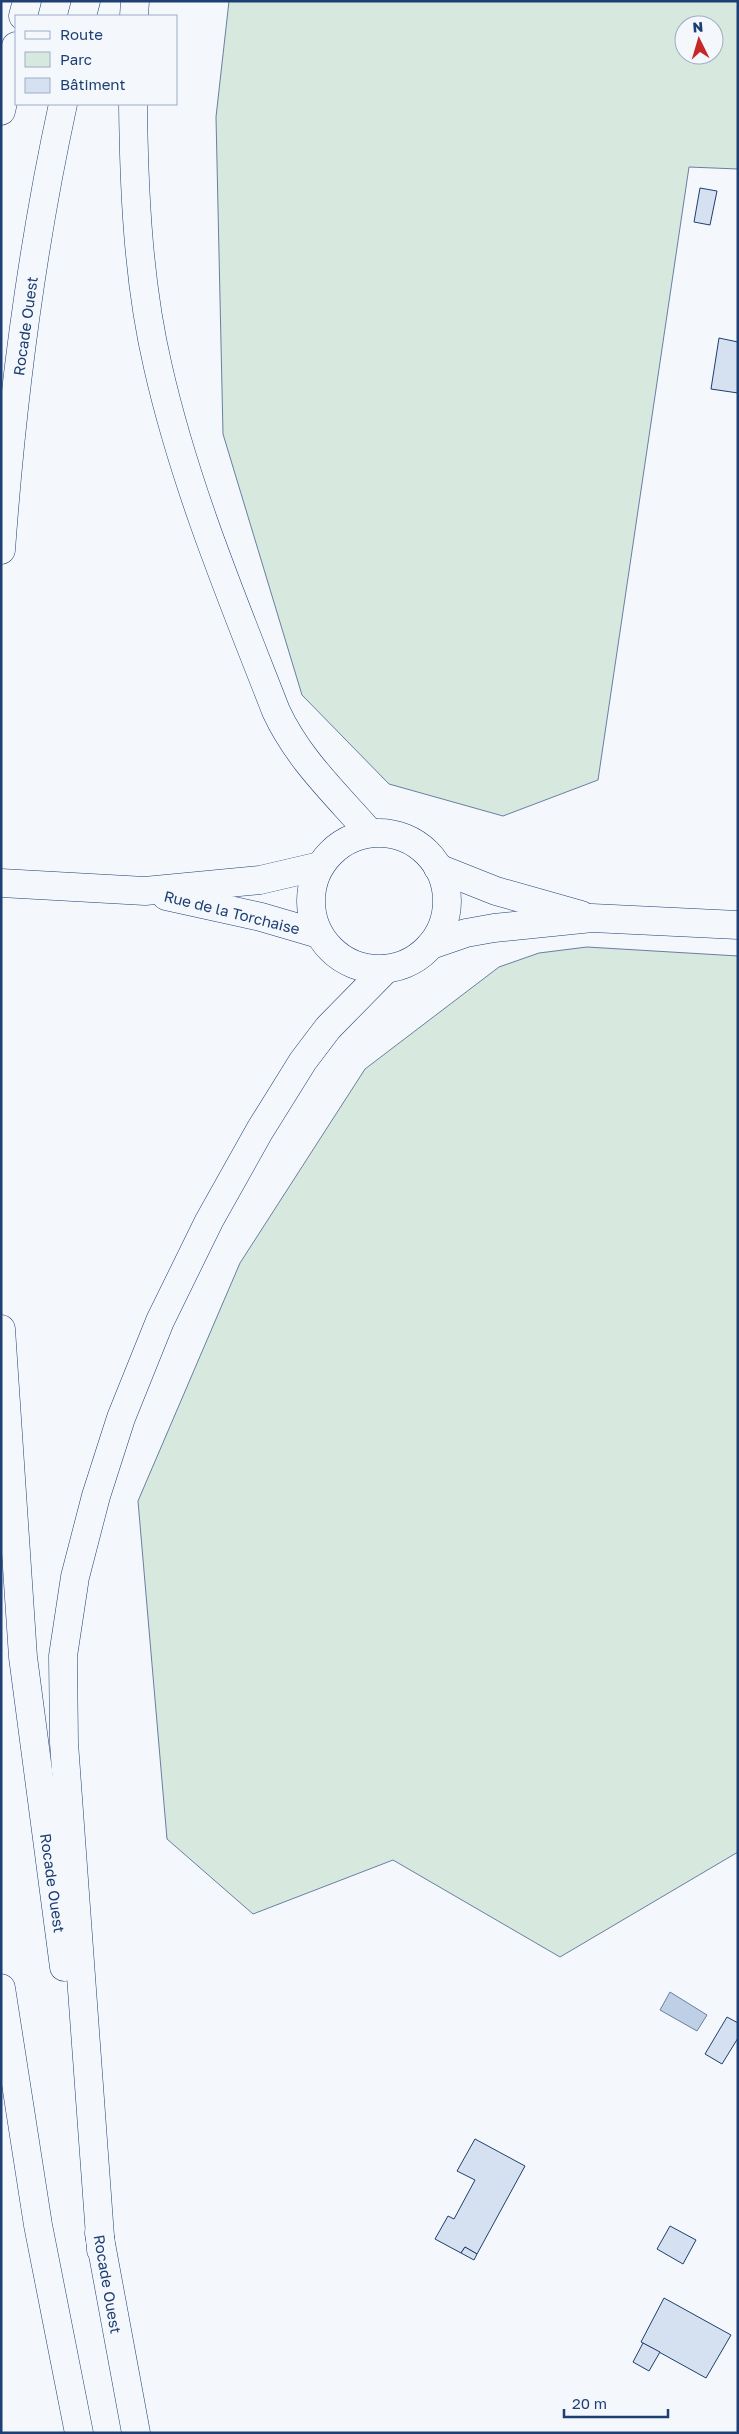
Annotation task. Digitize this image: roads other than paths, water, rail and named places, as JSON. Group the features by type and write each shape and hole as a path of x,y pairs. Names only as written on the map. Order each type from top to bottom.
{"main road":[{"path":"23,15 27,1"},
{"path":"82,15 86,1"},
{"path":"134,15 135,1"},
{"path":"1,111 15,50"},
{"name":"Rocade Ouest","path":"1,550 8,455 20,351 63,105"},
{"path":"133,105 140,248 146,304 157,366 192,490 276,711 287,735 304,760 370,833"},
{"path":"370,833 390,834 409,840 426,852 438,868 445,886 446,907 442,927 431,944 418,956 386,969 366,968 347,961 331,950 319,934 312,917 313,882 320,866 334,851 345,843 370,833"},
{"name":"Rue de la Torchaise","path":"1,883 145,891 260,880 320,866"},
{"path":"438,868 496,891 592,918"},
{"name":"Rue de la Torchaise","path":"145,891 261,917 319,934"},
{"path":"431,944 466,933 494,928 592,918 738,926"},
{"path":"101,2250 64,1743 63,1656 75,1577 96,1496 121,1418 160,1320 209,1221 260,1130 303,1061 328,1028 386,969"},
{"name":"Rocade Ouest","path":"1,1328 23,1657 101,2250 136,2433"},
{"path":"1,1988 38,2225 78,2433"}],"water":[{"path":"670,1992 707,2015 697,2031 660,2010"}]}
